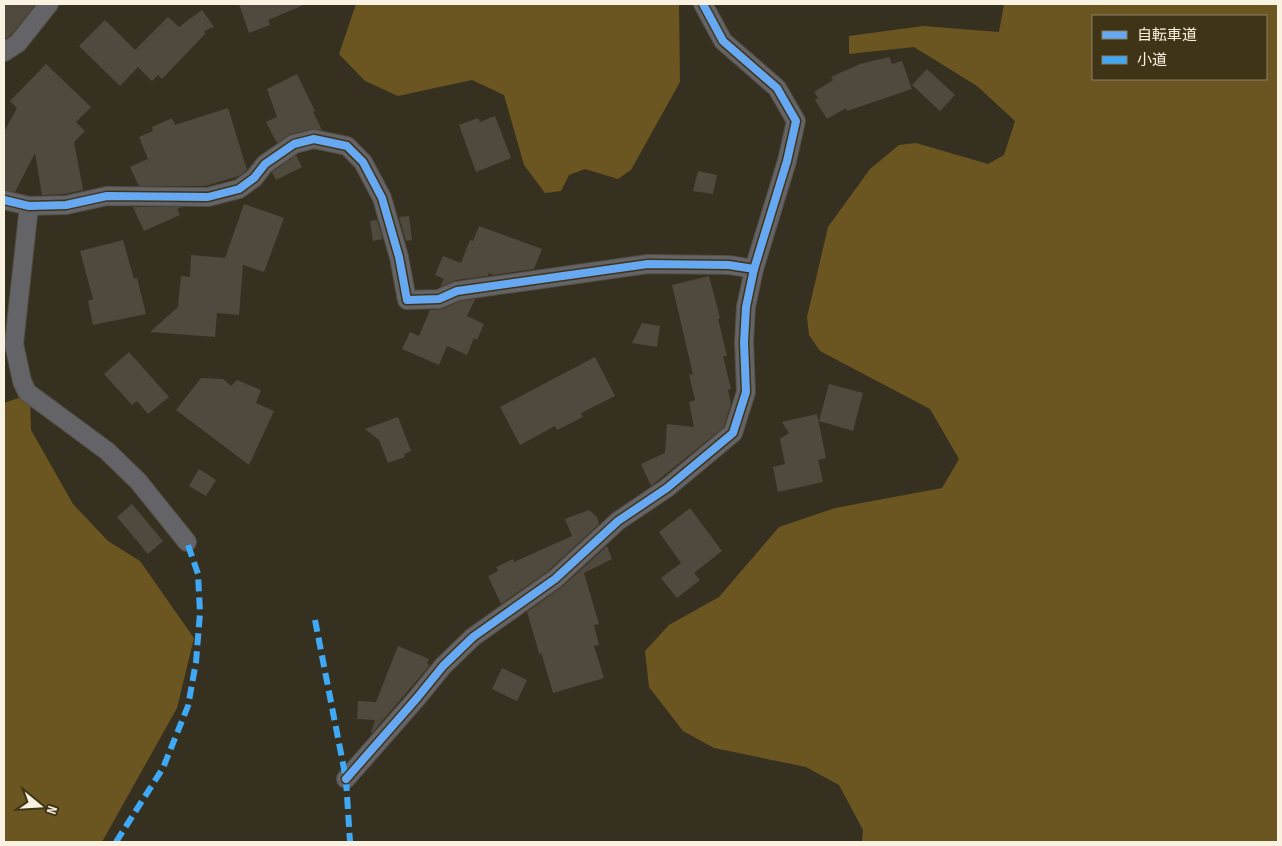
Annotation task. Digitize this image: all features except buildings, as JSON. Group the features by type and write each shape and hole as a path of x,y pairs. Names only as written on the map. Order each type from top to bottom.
{"street":[{"path":"4,52 18,43 50,4"},
{"path":"346,779 418,698 443,666 473,637 555,579 618,521 667,488 733,433 746,392 744,342 746,307 754,269 787,161 796,121 777,88 723,41 703,4"},
{"path":"4,200 30,206 66,205 107,196 208,197 239,189 254,178 266,164 294,144 314,139 347,146 362,162 382,198 399,257 407,300 439,299 458,291 648,264 728,265 754,269"},
{"path":"30,206 14,344 22,381 27,392 107,451 138,481 188,542"}],"shaded area":[{"path":"356,4 679,4 680,82 631,170 618,179 585,169 569,175 561,191 545,193 524,165 504,95 472,80 398,96 365,81 339,54"},
{"path":"1004,4 1278,4 1278,842 862,842 863,830 839,785 806,767 714,748 683,731 649,687 645,651 669,625 719,597 779,527 835,508 942,488 959,459 930,409 820,351 809,335 807,317 828,227 870,169 899,145 916,143 988,164 1004,155 1015,121 977,86 914,47 849,54 849,36 923,26 999,32"},
{"path":"30,394 31,430 73,504 108,541 140,561 194,638 177,708 102,842 4,842 4,403"}],"marked path":[{"path":"116,842 163,768 188,706 196,662 200,613 198,574 187,542"},
{"path":"315,620 346,779 350,842"}],"cycle path":[{"path":"346,779 443,666 473,637 555,579 618,521 667,488 733,433 746,392 744,342 746,307 754,269 787,161 796,121 777,88 723,41 703,4"},
{"path":"4,200 29,206 66,205 107,196 208,197 239,189 254,178 265,164 294,144 314,139 347,146 363,162 382,198 399,257 407,300 439,299 457,291 648,264 729,265 754,269"}]}
